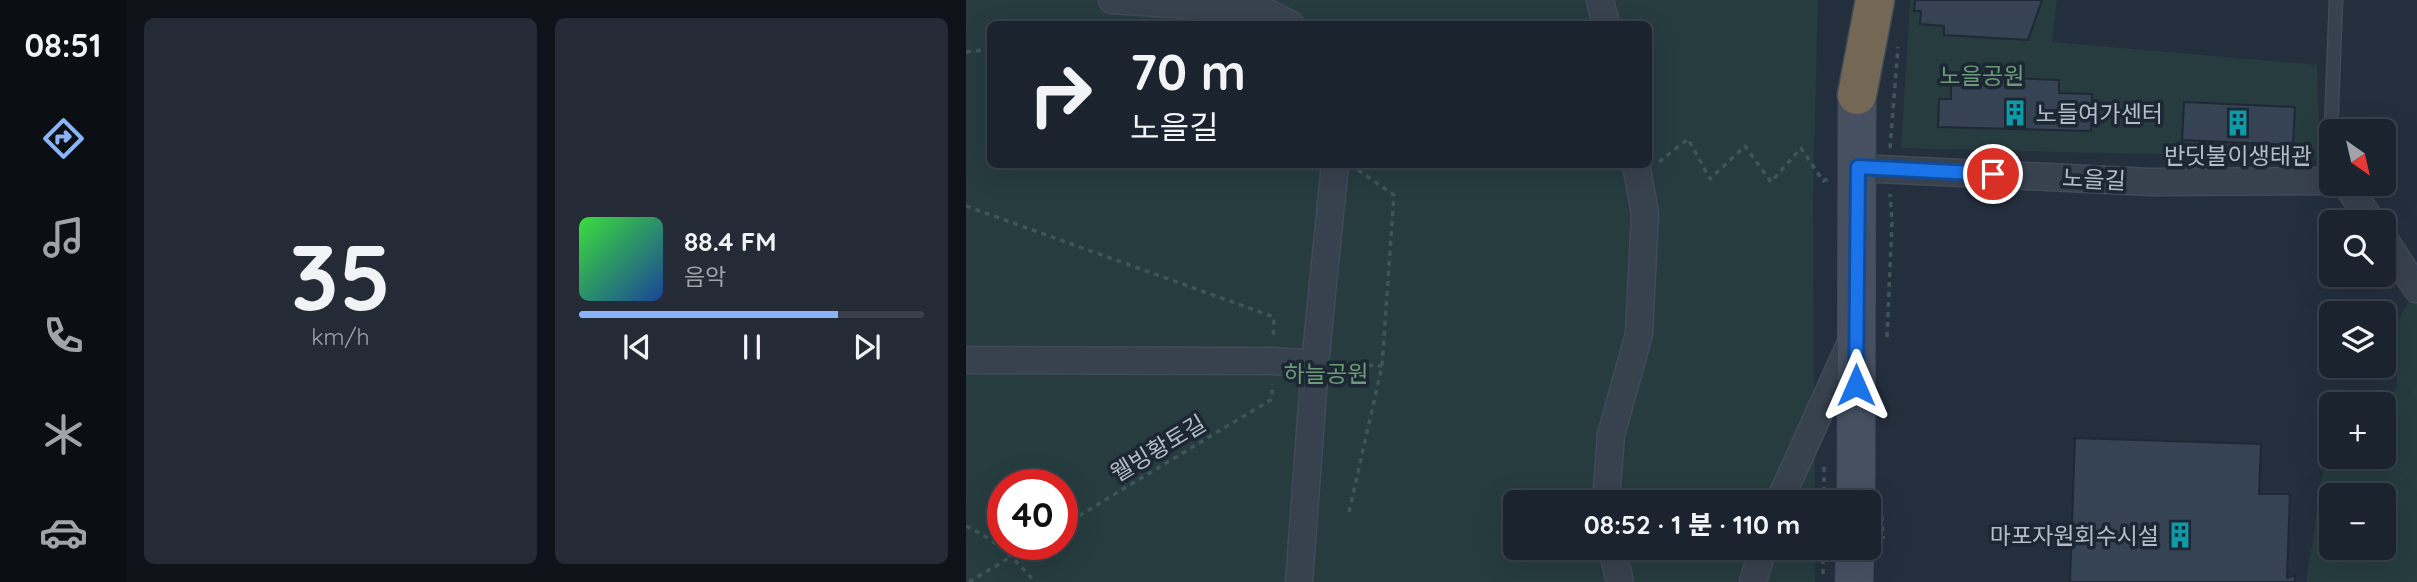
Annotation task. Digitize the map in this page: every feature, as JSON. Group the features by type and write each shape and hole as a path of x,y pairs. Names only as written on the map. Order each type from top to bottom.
{"highway":[{"path":"1847,0 1857,95"},
{"path":"1857,95 1875,0"}],"street":[{"path":"1112,0 1262,10 1284,21"},
{"path":"1600,0 1605,21"},
{"path":"1857,95 1859,171 1872,337 1869,490"},
{"path":"1299,582 1315,364 1343,168"},
{"path":"1607,490 1611,435 1639,334 1646,168"},
{"name":"노을길","path":"1859,171 2150,182 2319,182"},
{"path":"2349,196 2361,210"},
{"path":"2396,257 2417,289"},
{"path":"1786,490 1872,337"},
{"path":"966,360 1272,361 1315,364"},
{"path":"1614,560 1619,582"},
{"path":"1753,582 1759,560"},
{"path":"1854,582 1863,560"}],"lane":[{"path":"2331,119 2336,0"}],"path":[{"path":"1872,337 1892,222 1859,171 1899,40"},
{"path":"966,52 987,48"},
{"path":"1652,160 1688,139 1710,179 1745,146 1771,182 1801,148 1823,181 1859,171"},
{"path":"1343,168 1394,195 1382,366 1349,512"},
{"path":"966,206 1274,317 1272,361"},
{"path":"1315,364 1382,366"},
{"name":"웰빙황토길","path":"1078,516 1272,400"},
{"path":"966,526 987,537"},
{"path":"969,582 1006,560"},
{"path":"1016,560 1035,582"},
{"path":"1823,582 1824,560"}],"green space":[{"name":"하늘공원","path":"966,0 1818,0 1813,200 1815,490 1503,490 1503,560 1815,560 1815,582 966,582"},
{"name":"노을공원","path":"1910,0 2057,0 2052,42 2317,65 2319,158 1901,148"},
{"path":"2417,287 2417,582 2306,582 2319,499 2319,560 2396,560 2396,483 2321,483 2324,469 2396,469 2396,392 2392,392 2397,386 2396,327"}],"building":[{"path":"1915,0 2042,0 2028,40 1944,35 1944,26 1920,24 1921,11 1914,11"},
{"name":"노들여가센터","path":"1951,76 2059,80 2059,93 2092,94 2091,131 1938,127 1939,99 1951,99"},
{"name":"반딧불이생태관","path":"2184,102 2295,107 2293,145 2182,140"},
{"name":"마포자원회수시설","path":"2075,438 2261,444 2259,494 2290,494 2287,578 2295,575 2295,582 2070,582"}],"place":[{"name":"노들여가센터","path":"2015,113"},
{"name":"반딧불이생태관","path":"2238,123"},
{"name":"마포자원회수시설","path":"2180,535"}],"route":[{"path":"1856,385 1858,167 1993,174"}]}
